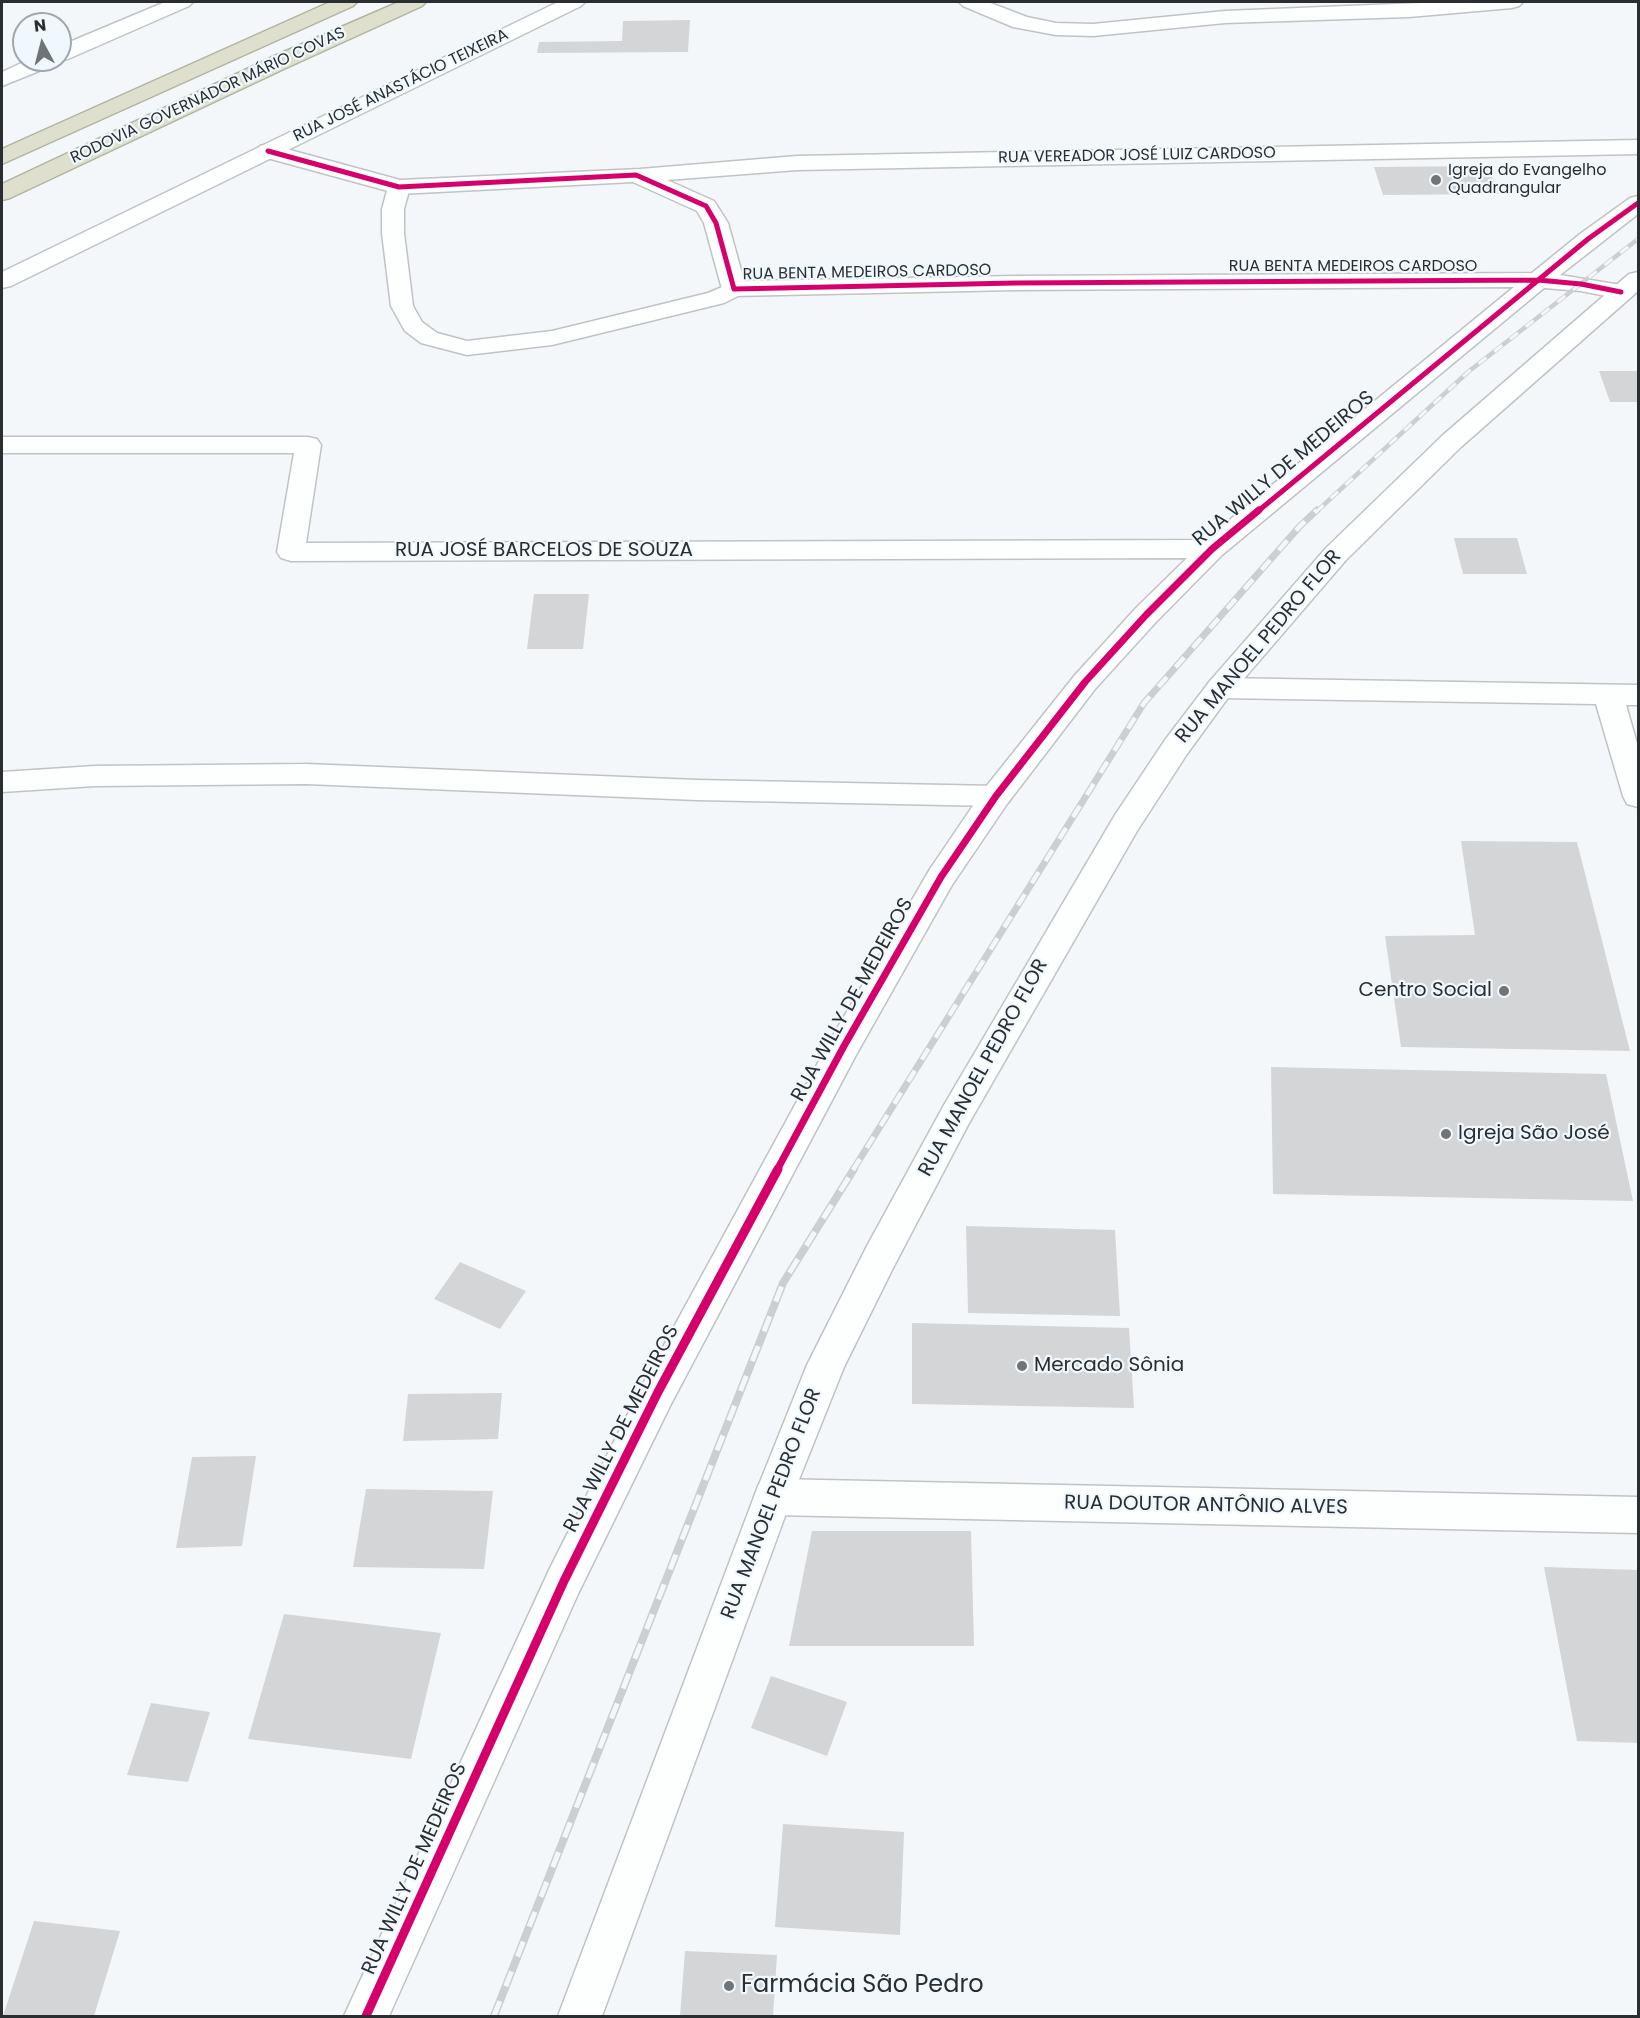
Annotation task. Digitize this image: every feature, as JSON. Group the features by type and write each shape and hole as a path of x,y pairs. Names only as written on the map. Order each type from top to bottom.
{"highway":[{"name":"RODOVIA GOVERNADOR MÁRIO COVAS","path":"2,157 346,2"},
{"name":"RODOVIA GOVERNADOR MÁRIO COVAS","path":"2,193 415,2"}],"street":[{"path":"72,49 182,2"},
{"name":"RUA JOSÉ ANASTÁCIO TEIXEIRA","path":"2,281 574,2"},
{"path":"970,2 1021,22 1056,29 1093,30 1225,17 1409,11 1512,2"},
{"path":"2,80 20,72"},
{"name":"RUA VEREADOR JOSÉ LUIZ CARDOSO","path":"636,175 797,163 1638,147"},
{"name":"RUA BENTA MEDEIROS CARDOSO","path":"268,152 399,187 636,175 706,206 716,223 734,289 1015,283 1538,280 1630,286"},
{"name":"RUA WILLY DE MEDEIROS","path":"366,2016 564,1581 658,1392 844,1046 941,877 996,796 1085,682 1146,615 1212,549 1588,239 1638,203"},
{"name":"RUA MANOEL PEDRO FLOR","path":"580,2016 773,1497 826,1365 956,1116 1126,823 1176,747 1220,688 1336,554 1391,499 1487,410 1630,286"},
{"name":"RUA JOSÉ BARCELOS DE SOUZA","path":"2,445 308,445 291,552 1212,549"},
{"path":"1220,688 1638,695"},
{"path":"1608,695 1638,796"},
{"name":"RUA DOUTOR ANTÔNIO ALVES","path":"773,1497 1638,1515"}],"lane":[{"path":"399,187 393,208 393,232 402,306 413,326 429,339 467,348 552,338 716,298 734,289"},
{"path":"2,782 95,776 306,774 697,790 996,796"}],"building":[{"path":"690,20 688,52 537,53 539,42 622,41 623,21"},
{"name":"Igreja do Evangelho Quadrangular","path":"1488,166 1499,194 1383,195 1374,167"},
{"path":"1599,371 1638,371 1638,402 1610,402"},
{"path":"1454,538 1517,538 1527,574 1463,574"},
{"path":"534,594 589,594 583,649 527,649"},
{"name":"Centro Social","path":"1461,841 1577,842 1630,1051 1401,1047 1385,936 1475,935"},
{"name":"Igreja São José","path":"1271,1067 1606,1074 1633,1201 1273,1194"},
{"path":"966,1226 1115,1230 1120,1316 968,1313"},
{"path":"460,1262 526,1291 500,1329 434,1299"},
{"name":"Mercado Sônia","path":"912,1323 1129,1328 1134,1408 912,1404"},
{"path":"502,1393 498,1439 403,1441 408,1394"},
{"path":"256,1456 242,1546 176,1548 192,1457"},
{"path":"366,1489 493,1491 484,1569 353,1567"},
{"path":"812,1531 971,1531 974,1646 789,1646"},
{"path":"1544,1567 1638,1570 1638,1743 1577,1741"},
{"path":"284,1614 441,1633 411,1759 248,1739"},
{"path":"771,1676 847,1702 827,1756 751,1728"},
{"path":"151,1703 210,1712 188,1782 127,1775"},
{"path":"783,1824 904,1832 900,1935 775,1927"},
{"path":"34,1921 120,1931 94,2016 3,2016"},
{"name":"Farmácia São Pedro","path":"685,1951 777,1955 773,2016 680,2016"}],"railway":[{"path":"1316,512 1468,372 1638,239"},
{"path":"853,1170 1144,703 1300,526 1317,510"},
{"path":"494,2016 783,1283 854,1169"}],"cycle path":[{"path":"268,151 399,187 636,175 706,206 716,223 734,289 1015,283 1538,280 1581,284 1621,292"},
{"path":"366,2016 564,1581 658,1392 844,1046 941,877 996,796 1085,682 1146,615 1212,549 1588,239 1638,203"}],"place":[{"name":"Igreja do Evangelho Quadrangular","path":"1436,180"},
{"name":"Centro Social","path":"1504,991"},
{"name":"Igreja São José","path":"1446,1134"},
{"name":"Mercado Sônia","path":"1022,1366"},
{"name":"Farmácia São Pedro","path":"729,1986"}]}
